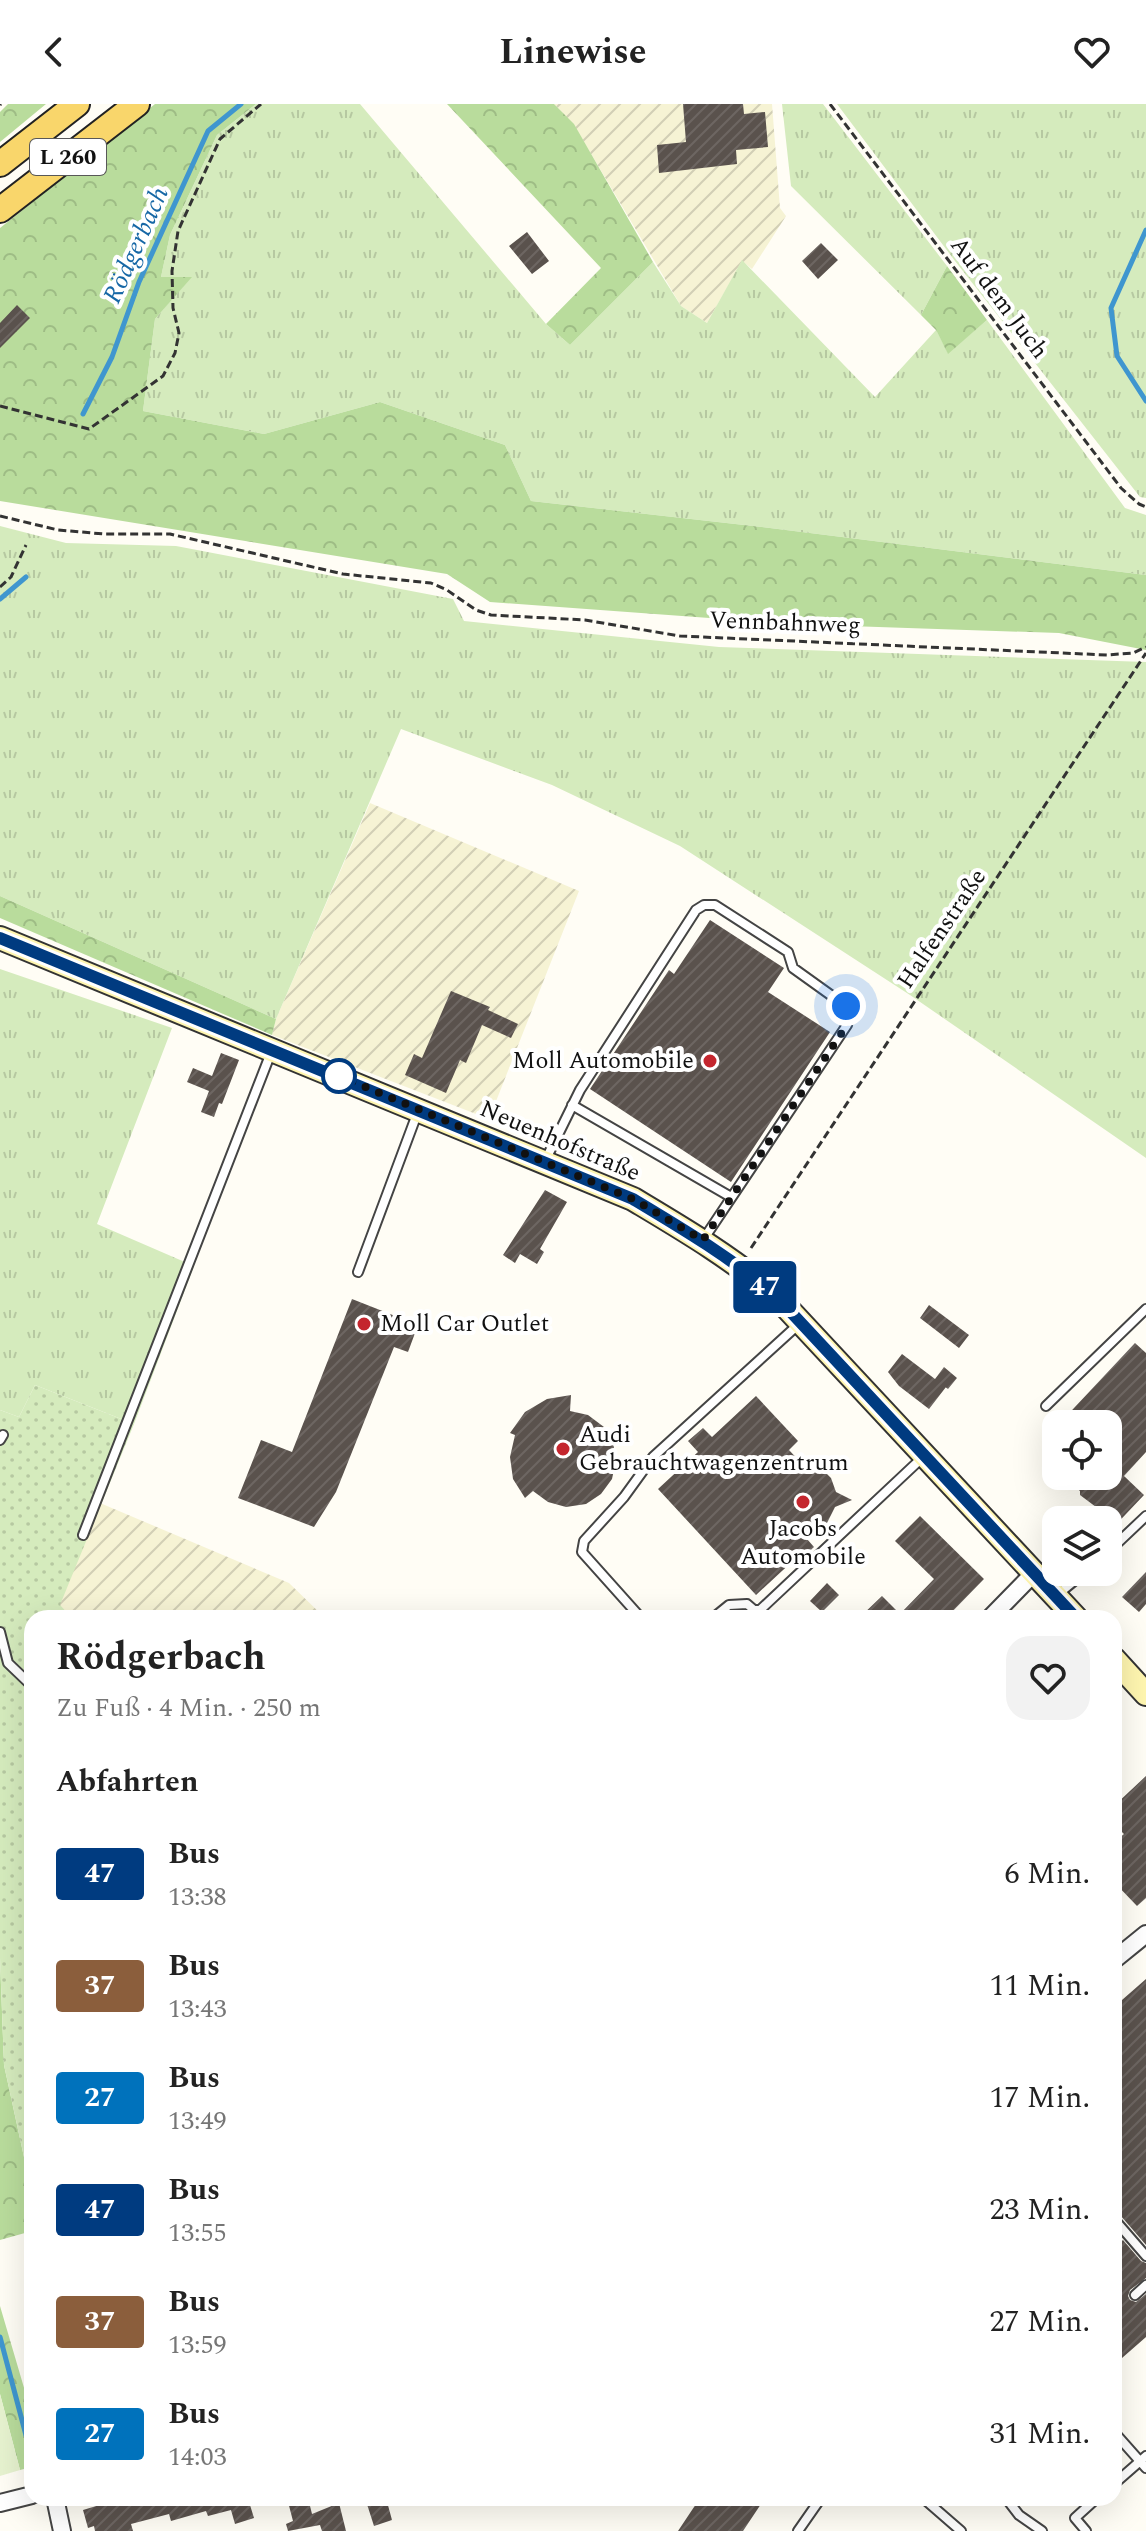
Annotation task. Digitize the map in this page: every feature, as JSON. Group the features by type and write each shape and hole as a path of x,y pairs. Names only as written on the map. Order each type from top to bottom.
{"main road":[{"name":"L 260","path":"0,164 77,104"},
{"name":"L 260","path":"0,210 137,104"}],"street":[{"name":"Neuenhofstraße","path":"0,938 633,1199 703,1240 775,1295 1069,1610"},
{"path":"998,1610 1034,1573"},
{"path":"1122,1668 1146,1694"},
{"path":"1122,1954 1146,1934"},
{"path":"0,2503 24,2497"},
{"path":"57,2506 62,2531"}],"lane":[{"path":"545,1162 572,1105 696,910 704,905 715,905 788,952 793,968 846,1006 849,1015 847,1025 703,1240"},
{"path":"83,1535 273,1049"},
{"path":"572,1105 731,1197"},
{"path":"358,1272 418,1109"},
{"path":"1046,1406 1146,1309"},
{"path":"634,1610 582,1552 584,1541 624,1497 653,1457 800,1322"},
{"path":"760,1610 924,1455"},
{"path":"1122,1539 1146,1516"},
{"path":"1056,1596 1068,1586"},
{"path":"723,1610 729,1605 747,1604 754,1610"},
{"path":"0,1632 8,1663 24,1678"},
{"path":"1122,2228 1146,2256"},
{"path":"1135,2295 1146,2285"},
{"path":"1122,2440 1144,2462 1122,2478"},
{"path":"798,2531 815,2506"},
{"path":"932,2506 961,2531"},
{"path":"1012,2506 1019,2515 1042,2531"},
{"path":"1086,2531 1075,2518 1088,2506"}],"path":[{"path":"0,406 89,429 163,376 175,353 179,333 173,308 172,271 178,231 220,139 261,104"},
{"name":"Auf dem Juch","path":"830,104 1121,488 1146,507"},
{"name":"Vennbahnweg","path":"0,516 58,530 170,534 343,574 431,583 476,610 491,615 585,620 680,636 1107,655 1133,653 1146,647"},
{"path":"0,587 11,577 26,545"},
{"name":"Halfenstraße","path":"739,1265 1146,653"}],"shaded area":[{"path":"554,104 772,104 780,208 786,216 752,269 742,261 707,323 681,306 574,125"},
{"path":"370,803 579,891 489,1119 272,1035 276,1019"},
{"path":"100,1503 289,1583 317,1610 60,1610 59,1605"}],"green space":[{"path":"8,104 46,104 0,142 0,112"},
{"path":"155,104 256,104 217,135 170,235 161,277 192,277 155,319 143,411 264,434 380,402 505,445 531,501 1146,575 1146,650 1059,633 790,624 490,602 447,574 0,501 0,228"},
{"path":"256,104 360,104 546,324 570,345 653,262 681,306 707,323 742,260 875,397 936,330 948,353 987,320 1125,508 1146,515 1146,575 531,501 505,445 380,402 264,434 143,411 155,319 191,277 161,277 170,235 217,135"},
{"path":"447,104 554,104 574,124 653,262 570,345 546,324 601,268"},
{"path":"782,104 823,104 947,266 921,315 791,186"},
{"path":"837,104 1146,104 1146,498 1140,497 955,261"},
{"path":"947,266 987,320 948,354 936,330 921,315"},
{"path":"0,526 66,543 176,546 453,599 464,621 719,647 1146,662 1146,1158 910,995 680,846 552,785 401,729 276,1019 0,896"},
{"path":"0,896 276,1019 272,1035 0,918"},
{"path":"0,969 172,1028 97,1224 194,1266 134,1424 35,1385 19,1417 0,1410"},
{"path":"35,1385 134,1424 60,1605 65,1610 24,1610 24,2157 4,2065 0,1958 0,1410 19,1417"},
{"path":"0,1958 4,2065 24,2157 24,2233 0,2240"},
{"path":"0,2306 24,2388 24,2469 20,2470 0,2394"},
{"path":"0,2394 20,2470 0,2476"}],"building":[{"path":"683,104 743,104 744,114 765,112 768,147 736,150 737,164 659,173 657,145 686,142"},
{"path":"527,232 549,261 532,274 509,246"},
{"path":"821,243 838,260 818,279 802,261"},
{"path":"17,305 30,318 0,348 0,323"},
{"name":"Moll Automobile","path":"710,920 784,968 768,992 830,1032 731,1182 590,1089 669,970 674,974"},
{"path":"451,991 490,1007 488,1010 518,1024 511,1038 482,1025 466,1063 460,1060 446,1093 405,1075 414,1054 422,1058"},
{"path":"221,1053 239,1060 214,1117 201,1112 209,1091 187,1082 193,1068 212,1076"},
{"path":"545,1190 567,1202 540,1249 544,1252 537,1264 520,1254 515,1263 503,1255"},
{"path":"352,1299 418,1325 408,1352 394,1347 336,1492 314,1527 238,1498 261,1440 292,1452"},
{"path":"929,1305 969,1335 959,1348 920,1318"},
{"path":"1135,1343 1146,1353 1146,1452 1124,1476 1144,1495 1122,1518 1122,1506 1095,1506 1080,1495 1079,1490 1122,1490 1122,1410 1072,1410"},
{"path":"902,1354 935,1379 944,1367 957,1378 929,1409 899,1386 888,1372"},
{"name":"Audi Gebrauchtwagenzentrum","path":"571,1395 570,1411 588,1415 604,1427 613,1442 616,1460 612,1479 601,1494 586,1504 566,1507 548,1502 533,1491 525,1498 513,1479 510,1457 515,1435 510,1433 525,1412 547,1399"},
{"path":"756,1396 798,1441 789,1450 803,1465 822,1469 831,1478 836,1492 852,1500 835,1507 827,1523 807,1539 814,1547 799,1561 796,1558 756,1595 658,1489 698,1452 688,1441 703,1428 712,1437"},
{"path":"920,1516 984,1579 954,1610 904,1610 934,1579 895,1541"},
{"path":"1146,1572 1146,1604 1139,1612 1122,1597"},
{"path":"827,1583 839,1595 824,1610 810,1601"},
{"path":"882,1596 896,1610 867,1610"},
{"path":"1146,1776 1146,1898 1137,1906 1122,1890 1122,1798"},
{"path":"1146,1979 1146,2245 1122,2217 1122,2000"},
{"path":"1122,2241 1146,2263 1146,2278 1130,2290 1128,2296 1136,2302 1146,2294 1146,2337 1122,2358"},
{"path":"96,2506 250,2506 254,2518 235,2524 231,2510 208,2516 206,2511 171,2521 169,2514 131,2524 133,2531 95,2531 94,2526 88,2528 83,2510"},
{"path":"289,2506 310,2506 312,2514 340,2506 346,2531 322,2531 320,2525 288,2531 286,2524 293,2521"},
{"path":"368,2506 388,2506 392,2520 374,2526"},
{"path":"695,2506 760,2506 743,2531 678,2531"}],"waterway":[{"name":"Rödgerbach","path":"83,414 112,357 139,282 208,131 241,104"},
{"path":"1146,230 1111,308 1117,356 1146,401"},
{"name":"Rödgerbach","path":"0,599 26,577"},
{"name":"Rödgerbach","path":"0,2337 24,2428"}],"bus line":[{"name":"47","path":"0,938 633,1199 703,1240 775,1295 1069,1610"}],"place":[{"name":"Moll Automobile","path":"710,1061"},
{"name":"Moll Car Outlet","path":"364,1324"},
{"name":"Audi Gebrauchtwagenzentrum","path":"563,1449"},
{"name":"Jacobs Automobile","path":"803,1502"}],"route":[{"path":"339,1076 633,1199 703,1240 847,1025 849,1015 846,1006"}]}
